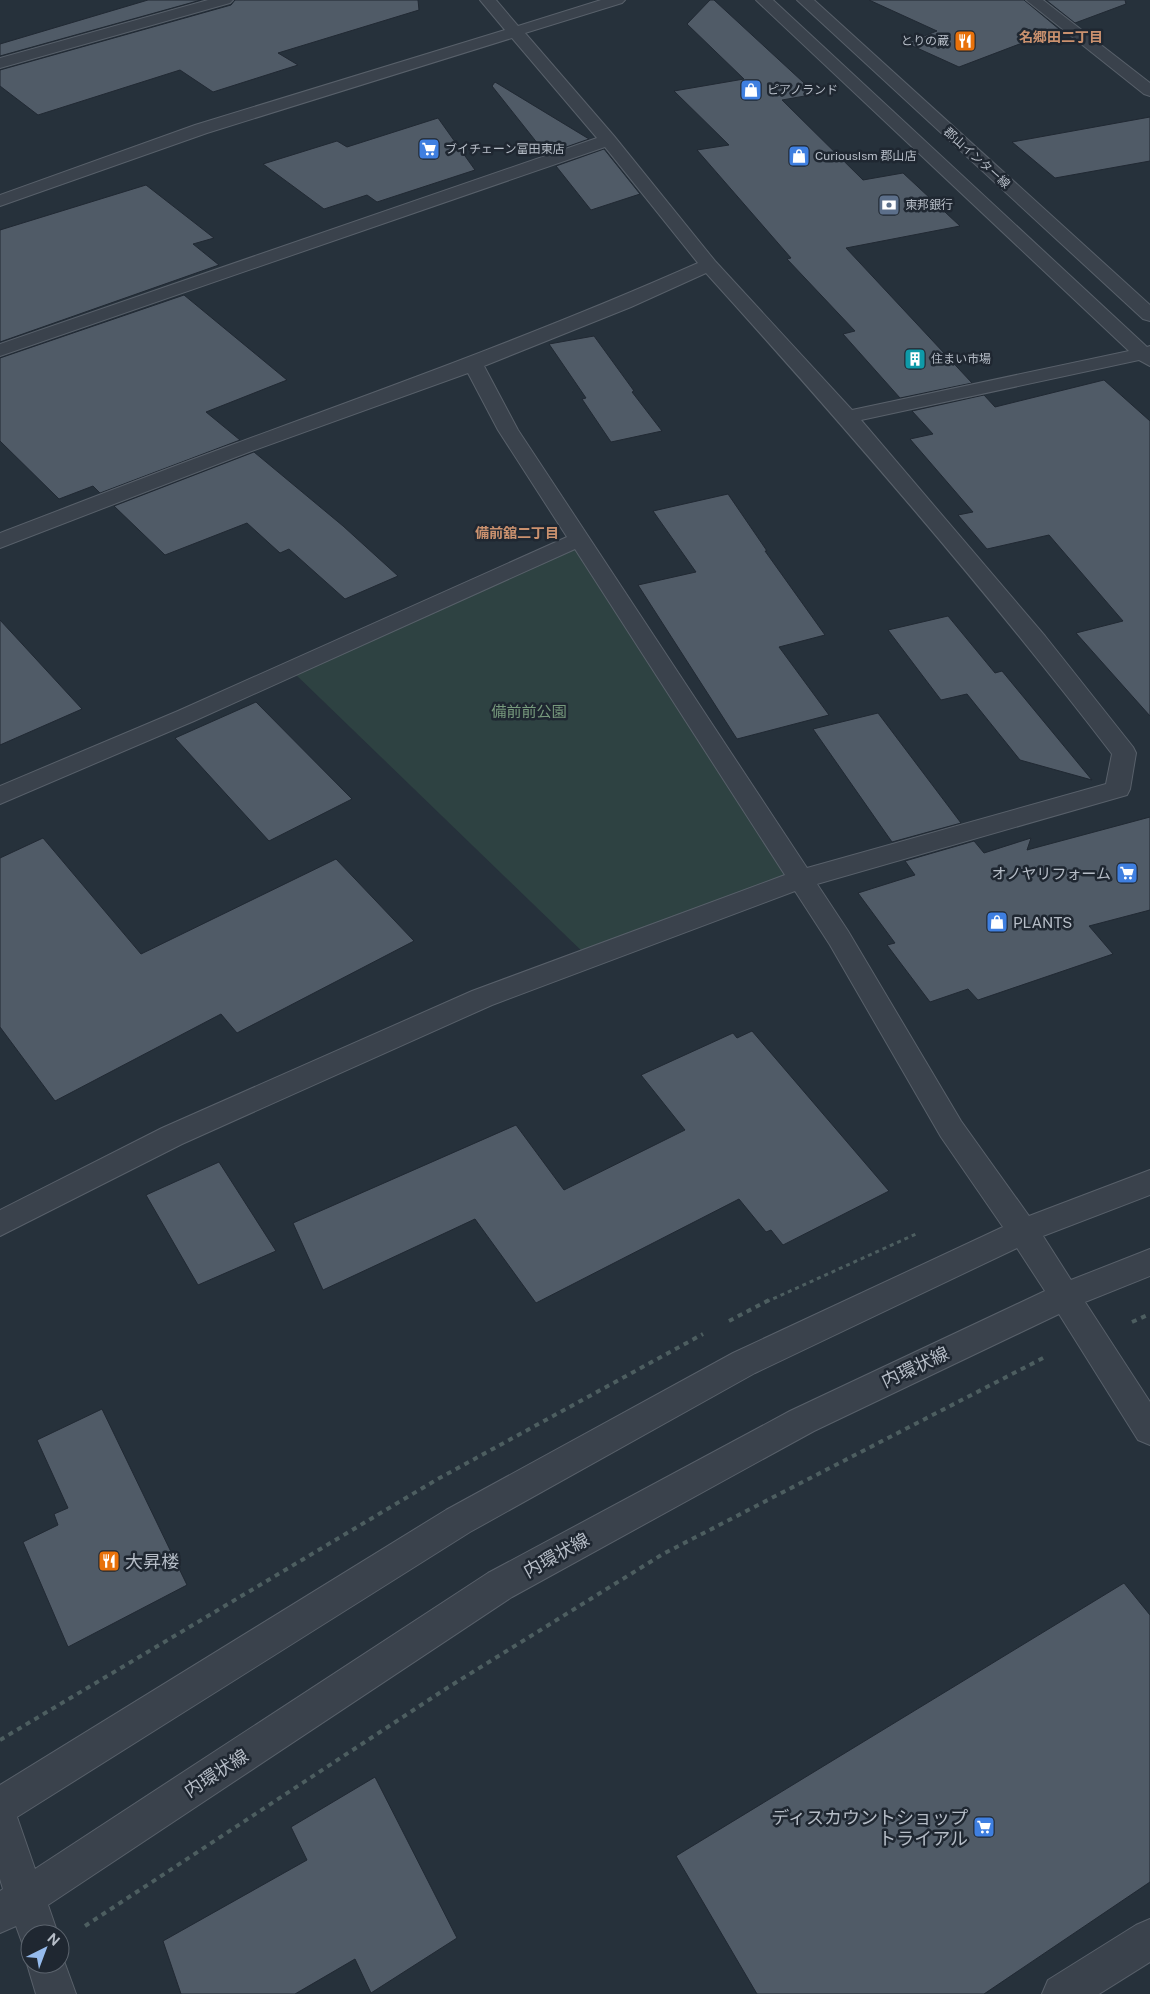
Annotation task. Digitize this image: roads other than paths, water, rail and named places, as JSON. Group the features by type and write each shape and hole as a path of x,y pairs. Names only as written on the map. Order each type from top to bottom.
{"street":[{"path":"0,63 225,0"},
{"path":"0,1224 172,1136 482,998 801,879 1118,790 1124,753 1037,641 847,417 709,266 608,140 488,0"},
{"path":"0,201 201,129 618,0"},
{"path":"764,0 1148,355"},
{"name":"郡山インター線","path":"805,0 1150,315"},
{"path":"1034,0 1150,91"},
{"path":"0,350 608,140"},
{"path":"0,541 242,448 473,364 624,303 709,266"},
{"path":"847,417 1148,355"},
{"path":"473,364 508,430 839,938 951,1129 1066,1296 1150,1430"},
{"path":"0,796 186,716 580,539"},
{"path":"0,1806 458,1521 744,1363 1023,1231 1150,1182"},
{"name":"内環状線","path":"13,1906 500,1585 802,1421 1066,1296 1150,1262"},
{"path":"0,1823 13,1906 29,1924"},
{"path":"1062,1994 1150,1940"},
{"path":"50,1974 56,1994"}],"place":[{"name":"とりの蔵","path":"965,41"},
{"name":"ピアノランド","path":"751,90"},
{"name":"ブイチェーン富田東店","path":"429,149"},
{"name":"CuriousIsm 郡山店","path":"799,156"},
{"name":"東邦銀行","path":"889,205"},
{"name":"住まい市場","path":"915,359"},
{"name":"オノヤリフォーム","path":"1127,873"},
{"name":"PLANTS","path":"997,922"},
{"name":"大昇楼","path":"109,1561"},
{"name":"ディスカウントショップ トライアル","path":"984,1827"}],"district":[{"name":"名郷田二丁目","path":"1061,37"},
{"name":"備前舘二丁目","path":"517,533"}],"park label":[{"name":"備前前公園","path":"529,711"}]}
